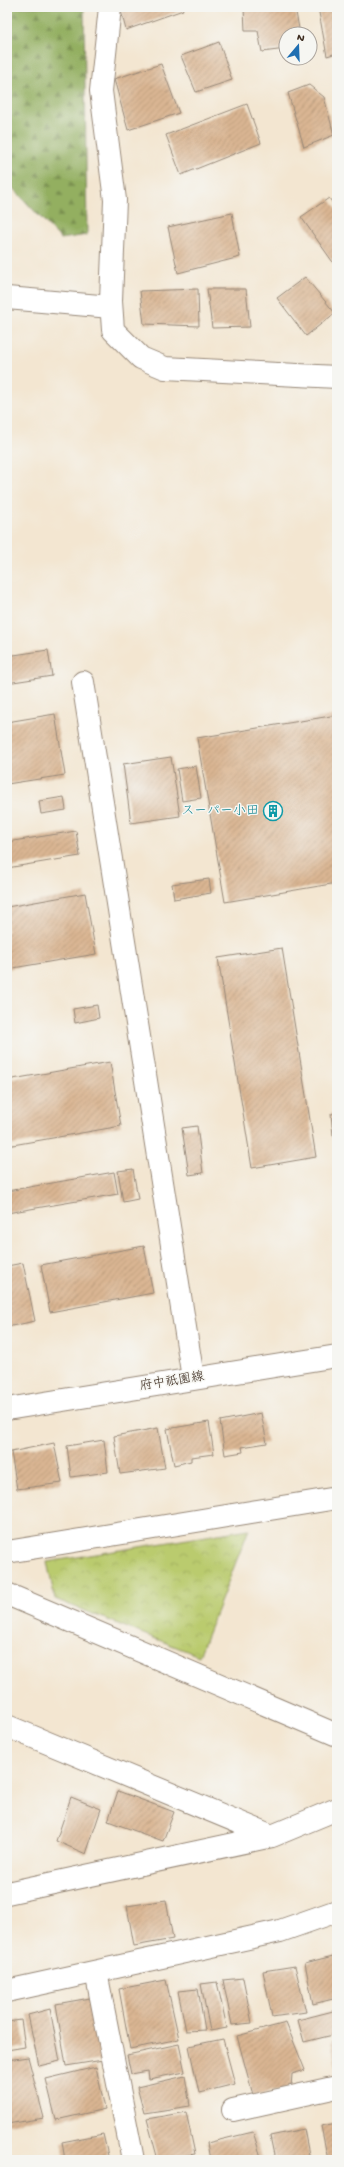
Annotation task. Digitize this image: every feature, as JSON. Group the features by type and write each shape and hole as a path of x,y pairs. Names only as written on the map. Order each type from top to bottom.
{"street":[{"path":"110,7 101,91 115,200 111,307 113,330 141,358 165,368 337,377"},
{"path":"7,298 111,307"},
{"path":"83,682 193,1378"},
{"name":"府中祇園線","path":"7,1409 337,1356"},
{"path":"7,1552 337,1498"},
{"path":"7,1594 337,1735"},
{"path":"7,1726 272,1836"},
{"path":"7,1893 272,1836 337,1810"},
{"path":"7,1991 280,1931 337,1911"},
{"path":"96,1972 133,2160"},
{"path":"233,2110 337,2087"}],"green space":[{"path":"7,7 84,7 87,235 61,239 7,182"},
{"path":"249,1529 199,1656 55,1599 47,1562"}],"building":[{"path":"120,7 182,7 183,10 126,30"},
{"path":"295,7 299,26 278,26 278,50 262,52 258,31 245,31 244,8"},
{"path":"318,7 334,7 337,24 337,53 327,56"},
{"path":"219,42 232,80 196,92 181,56"},
{"path":"161,64 179,113 128,130 114,79"},
{"path":"309,85 324,97 334,135 304,147 288,93"},
{"path":"247,104 261,143 181,175 166,135"},
{"path":"329,198 337,209 337,268 301,217"},
{"path":"232,213 240,257 178,273 168,227"},
{"path":"305,277 335,313 306,336 277,298"},
{"path":"198,289 199,326 144,324 140,291"},
{"path":"207,289 246,289 250,327 212,328"},
{"path":"48,650 52,676 7,683 7,656"},
{"path":"55,714 65,775 7,784 7,722"},
{"name":"スーパー小田","path":"337,715 337,883 225,902 197,738"},
{"path":"171,757 180,816 131,823 123,764"},
{"path":"196,766 201,798 182,801 177,769"},
{"path":"64,797 66,810 41,814 39,801"},
{"path":"76,831 80,856 7,868 7,842"},
{"path":"209,879 211,893 174,899 172,884"},
{"path":"85,893 96,954 7,969 7,907"},
{"path":"282,948 316,1157 252,1168 218,958"},
{"path":"97,1005 99,1018 75,1023 73,1009"},
{"path":"110,1062 121,1126 7,1146 7,1080"},
{"path":"337,1113 337,1135 333,1136 331,1114"},
{"path":"197,1126 203,1173 189,1175 182,1128"},
{"path":"133,1169 138,1199 123,1202 118,1171"},
{"path":"114,1172 118,1194 7,1213 7,1191"},
{"path":"144,1246 153,1293 50,1312 41,1265"},
{"path":"23,1263 35,1321 7,1327 7,1266"},
{"path":"261,1413 267,1443 242,1447 243,1452 225,1455 220,1421"},
{"path":"209,1422 214,1454 191,1457 191,1461 174,1465 167,1429"},
{"path":"158,1428 165,1468 120,1474 114,1436"},
{"path":"104,1440 108,1472 71,1477 67,1446"},
{"path":"54,1443 62,1483 17,1489 11,1452"},
{"path":"118,1791 174,1812 163,1841 108,1821"},
{"path":"71,1797 101,1809 86,1854 56,1841"},
{"path":"166,1900 173,1939 134,1946 127,1906"},
{"path":"337,1955 337,1998 313,2004 305,1963"},
{"path":"295,1966 306,2012 272,2017 263,1971"},
{"path":"243,1978 252,2023 232,2025 223,1980"},
{"path":"166,1980 179,2039 130,2049 119,1989"},
{"path":"217,1982 227,2028 210,2031 201,1984"},
{"path":"198,1989 205,2030 186,2031 178,1991"},
{"path":"90,1998 103,2060 66,2066 56,2004"},
{"path":"50,2009 60,2061 39,2066 28,2015"},
{"path":"337,2010 337,2034 304,2042 298,2020"},
{"path":"21,2020 25,2047 7,2050 7,2022"},
{"path":"286,2023 305,2070 292,2074 291,2088 253,2095 237,2036"},
{"path":"223,2039 235,2084 199,2093 189,2046"},
{"path":"337,2040 337,2066 336,2067 331,2042"},
{"path":"179,2044 185,2072 149,2079 148,2071 131,2074 127,2055"},
{"path":"28,2057 44,2118 7,2124 7,2060"},
{"path":"96,2067 105,2109 56,2120 46,2079"},
{"path":"185,2076 190,2106 144,2113 137,2087"},
{"path":"186,2112 195,2154 158,2160 147,2119"},
{"path":"337,2123 337,2160 328,2160 321,2126"},
{"path":"304,2129 310,2160 275,2160 270,2136"},
{"path":"253,2132 262,2160 210,2160 207,2143"},
{"path":"103,2134 109,2160 65,2160 62,2142"}],"place":[{"name":"スーパー小田","path":"273,811"}]}
